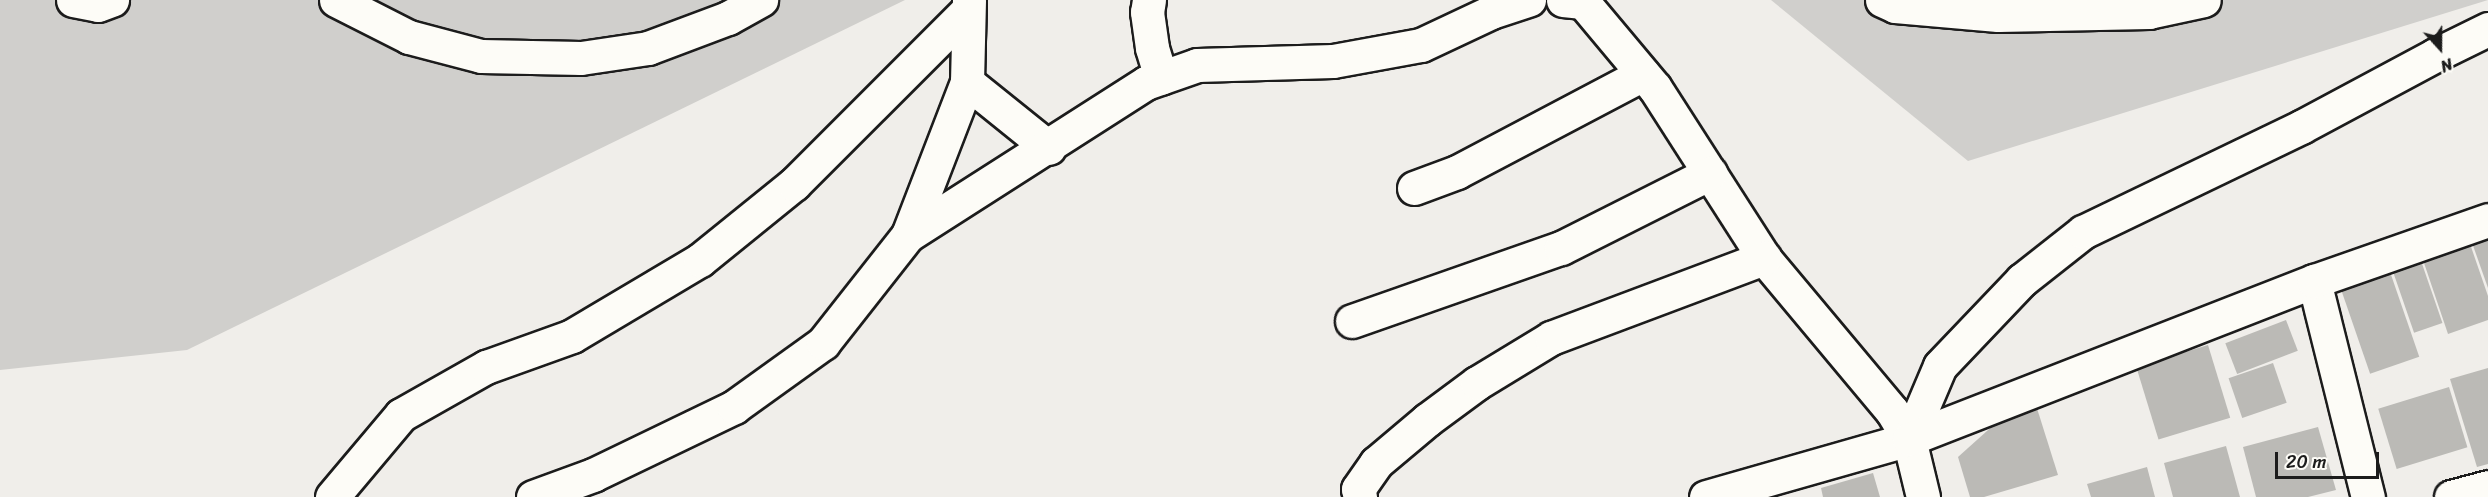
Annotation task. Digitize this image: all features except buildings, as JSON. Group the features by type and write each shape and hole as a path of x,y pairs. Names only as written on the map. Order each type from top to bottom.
{"street":[{"path":"73,0 98,5 112,0"},
{"path":"336,0 409,37 481,56 581,58 648,48 728,18 761,0"},
{"path":"1149,0 1147,12 1152,48 1161,78"},
{"path":"909,235 1048,148 1146,83 1197,65 1333,61 1421,45 1491,12 1529,0"},
{"path":"1563,0 1583,2 1655,88 1764,258 1892,411 1909,438 1923,497"},
{"path":"1882,0 1895,6 1998,15 2149,12 2204,0"},
{"path":"533,497 593,476 734,407 823,343 909,235 967,82 968,6"},
{"path":"332,497 401,415 486,367 572,336 700,260 794,184 968,6"},
{"path":"1909,438 1940,366 2022,280 2083,232 2301,127 2435,54 2488,29"},
{"path":"1414,188 1457,172 1643,74"},
{"path":"967,82 1048,148"},
{"path":"1352,321 1562,248 1710,173"},
{"path":"1706,497 1909,438 2314,280 2488,220"},
{"path":"1360,497 1358,489 1376,463 1418,427 1476,383 1551,338 1764,258"},
{"path":"2314,280 2368,497"},
{"path":"2451,497 2488,487"}],"shaded area":[{"path":"0,0 905,0 187,350 0,370"},
{"path":"1771,0 2488,0 1968,161"}]}
